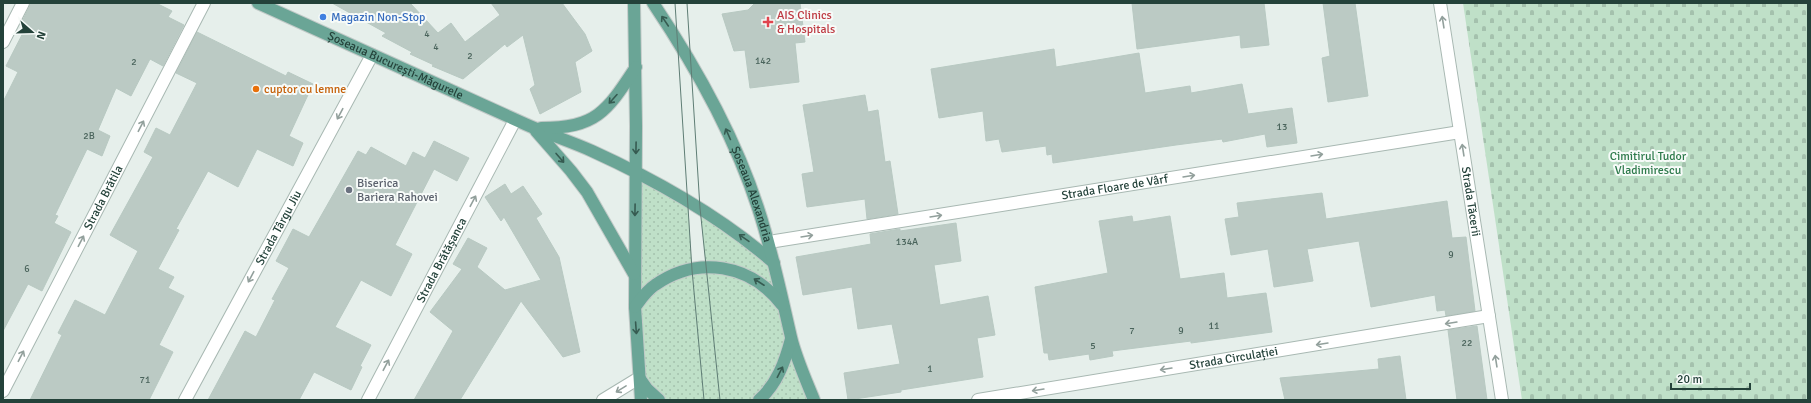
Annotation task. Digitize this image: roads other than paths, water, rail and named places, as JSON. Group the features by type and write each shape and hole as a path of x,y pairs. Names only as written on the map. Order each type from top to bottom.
{"main road":[{"name":"Șoseaua București-Măgurele","path":"258,3 515,120 591,150 635,171 700,208 750,242 774,263"},
{"path":"634,3 636,67 634,307 641,400"},
{"name":"Șoseaua Alexandria","path":"653,3 690,59 714,101 746,174 769,242 786,310 791,339 814,400"},
{"path":"534,128 560,128 578,125 591,120 617,95 636,67"},
{"name":"Șoseaua București-Măgurele","path":"534,128 572,171 587,192 634,275"},
{"path":"634,307 654,285 667,278 692,270 720,267 734,270 758,281 774,295 786,310"},
{"path":"759,400 778,376 784,364 791,339"},
{"path":"639,378 647,390 659,400"}],"street":[{"path":"3,42 23,3"},
{"name":"Strada Brătila","path":"3,391 204,3"},
{"name":"Strada Tăcerii","path":"1440,3 1502,400"},
{"name":"Strada Târgu Jiu","path":"185,400 372,55"},
{"name":"Strada Brătășanca","path":"368,400 515,120"},
{"name":"Strada Floare de Vârf","path":"769,242 1460,132"},
{"name":"Strada Circulației","path":"978,400 1489,316"},
{"path":"603,400 639,378"}],"tram line":[{"path":"675,3 692,270 704,400"},
{"path":"687,3 700,208 720,400"}],"place":[{"name":"Magazin Non-Stop","path":"323,17"},
{"name":"AIS Clinics & Hospitals","path":"768,22"},
{"name":"cuptor cu lemne","path":"256,89"},
{"name":"Biserica Bariera Rahovei","path":"349,190"}],"park label":[{"name":"Cimitirul Tudor Vladimirescu","path":"1648,163"}]}
